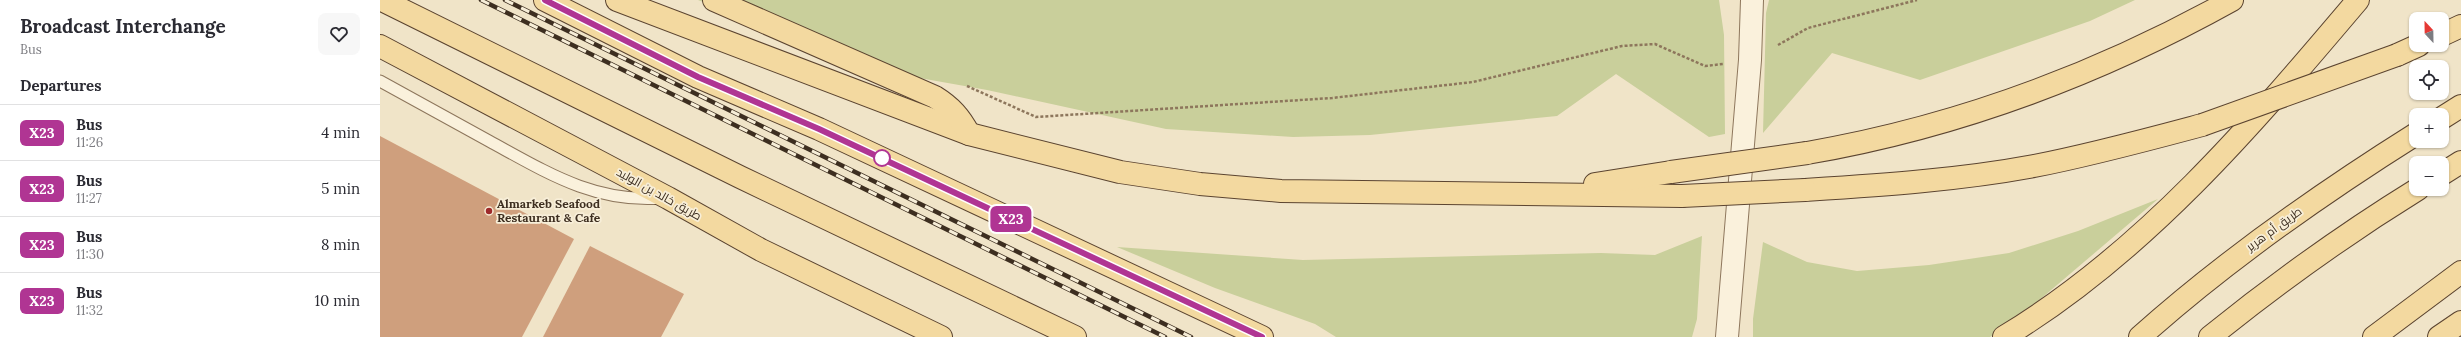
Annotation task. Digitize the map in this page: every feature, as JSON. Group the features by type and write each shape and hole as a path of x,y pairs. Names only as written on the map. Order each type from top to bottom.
{"main road":[{"path":"382,0 740,177 1075,337"},
{"path":"545,0 698,77 819,129 1262,337"},
{"path":"616,0 969,134 1120,172 1200,184 1281,191 1682,196 1805,190 1936,180 2033,166 2107,151 2202,125 2409,50"},
{"path":"714,0 935,98 957,115 969,134"},
{"path":"1533,193 1807,153 1871,142 1940,124 2015,100 2086,73 2171,34 2232,0"},
{"path":"2004,337 2083,282 2155,222 2224,155 2358,0"},
{"path":"2449,32 2461,26"},
{"name":"طريق خالد بن الوليد","path":"380,46 668,198 761,250 929,335"},
{"path":"2449,114 2461,106"},
{"name":"طريق أم هرير","path":"2140,337 2171,309 2246,249 2328,190 2409,138"},
{"path":"2449,170 2461,162"},
{"path":"2210,337 2286,276 2356,227 2409,195"},
{"path":"2374,337 2461,272"},
{"path":"2439,337 2461,322"}],"street":[{"path":"1728,336 1750,60 1752,0"}],"lane":[{"path":"380,81 561,180 600,194 624,198 668,198"}],"path":[{"path":"961,84 1036,116 1332,98 1473,82 1622,46 1654,44 1705,66 1750,60 1808,28 1917,0"}],"green space":[{"path":"698,0 1719,0 1724,35 1725,134 1709,137 1616,74 1557,116 1370,135 1293,137 1166,129 987,90 886,72"},
{"path":"1769,0 2135,0 2090,21 1920,80 1832,53 1763,133 1766,13"},
{"path":"2158,199 2010,325 1990,337 1753,337 1753,319 1763,242 1807,262 1857,271 1929,265 2009,253 2078,231"},
{"path":"1702,236 1697,319 1692,337 1336,337 1315,324 1215,288 1117,247 1303,260 1601,253 1655,255"}],"building":[{"path":"380,136 574,239 522,337 380,337"},
{"path":"590,246 684,294 661,337 543,337"}],"railway":[{"path":"481,0 1165,337"},
{"path":"505,0 1191,337"}],"bus line":[{"name":"X23","path":"545,0 698,77 758,105 819,129 1262,337"}],"place":[{"name":"Almarkeb Seafood Restaurant & Cafe","path":"489,211"}]}
